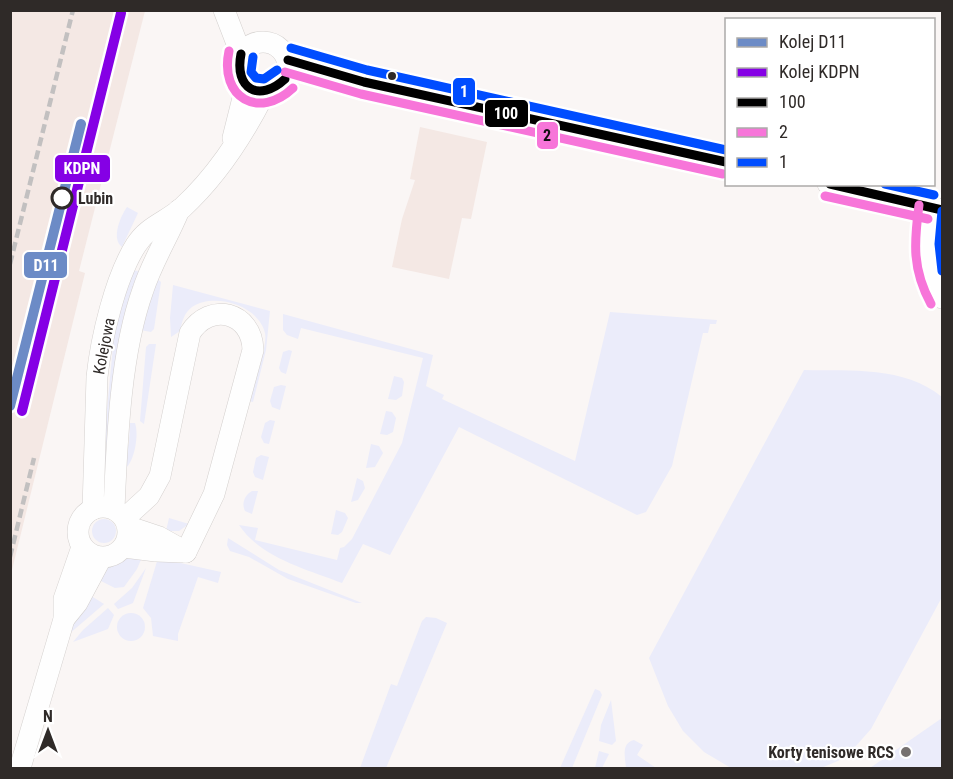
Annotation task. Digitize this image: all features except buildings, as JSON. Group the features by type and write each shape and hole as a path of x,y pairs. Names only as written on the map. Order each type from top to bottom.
{"street":[{"path":"224,10 249,48"},
{"path":"230,10 249,48"},
{"path":"270,43 276,45 285,54 286,70 273,90 255,89 240,79 238,62 249,48 270,43"},
{"path":"286,70 364,81 725,162"},
{"name":"Kolejowa","path":"117,522 123,387 131,332 147,277 179,210 211,178 251,121 255,89"},
{"path":"837,186 937,209 926,247 928,268 942,298"},
{"path":"117,522 118,554 101,558 87,552 82,547 79,540 79,525 82,518 117,522 156,551 186,552 214,494 253,350 249,331 238,319 230,315 214,315 204,318 195,325 190,333 160,476 149,496 117,522"},
{"path":"20,768 64,620 64,598 82,547"},
{"path":"64,620 77,603 101,558"}],"shaded area":[{"path":"11,10 145,11 79,271 85,273 11,574"},
{"path":"420,127 487,142 471,219 462,218 449,279 392,267 402,219 415,180 410,179"},
{"path":"127,207 138,213 122,247 117,239 117,233 119,222"},
{"path":"134,270 140,272 110,468 98,467 107,409 114,336 122,302"},
{"path":"157,279 161,282 154,329 151,332 140,330"},
{"path":"173,285 270,311 266,350 253,402 249,401 265,339 261,324 254,315 235,304 212,301 189,309 180,331 171,337"},
{"path":"610,312 717,320 716,324 710,324 708,333 703,333 672,466 646,512 637,515 459,427 390,555 363,544 342,583 272,554 259,546 239,525 258,528 255,540 337,560 340,548 352,539 402,443 423,358 301,328 298,339 287,335 283,330 283,314 433,355 426,386 444,395 442,399 575,461"},
{"path":"149,344 156,344 144,424 140,421 146,347"},
{"path":"292,351 286,374 279,368 283,352"},
{"path":"804,370 876,372 894,375 927,387 942,397 942,597 871,729 838,761 821,768 731,768 704,752 683,731 668,706 649,658"},
{"path":"394,376 402,378 404,382 402,396 396,400 388,399"},
{"path":"286,386 280,410 272,407 270,401 274,387"},
{"path":"386,411 392,412 396,418 393,432 387,435 380,434"},
{"path":"270,420 275,421 269,444 264,443 261,437 265,423"},
{"path":"130,423 135,423 136,440 134,454 125,469 123,460 129,443"},
{"path":"371,444 379,446 383,453 375,467 366,468"},
{"path":"261,455 269,457 263,480 255,477 253,472 256,458"},
{"path":"357,478 363,481 365,488 358,500 351,502"},
{"path":"252,491 258,491 252,514 245,511 243,505 247,495"},
{"path":"336,510 345,513 348,518 342,532 338,535 331,534"},
{"path":"169,518 189,524 179,531 166,531"},
{"path":"104,519 109,520 115,526 115,536 109,542 104,543 99,542 93,536 92,531 93,526 99,520"},
{"path":"228,538 279,570 362,603 356,603 288,579 249,557 230,551 227,545"},
{"path":"130,555 143,555 137,569 124,587 115,588 95,578 106,565"},
{"path":"158,558 221,572 218,583 198,577 178,634 178,641 153,636 151,618 143,608"},
{"path":"146,568 133,603 118,609 114,604 132,588"},
{"path":"88,594 104,604 69,634"},
{"path":"108,608 114,615 108,629 73,642 83,630"},
{"path":"131,613 141,617 145,627 141,637 131,641 121,637 117,627 121,617"},
{"path":"426,617 447,623 386,768 360,768 391,684 397,686 422,621"},
{"path":"595,689 602,695 572,768 560,768"},
{"path":"611,700 616,741 612,745 599,741 601,725"},
{"path":"942,718 942,768 870,768"},
{"path":"634,740 643,745 637,755 656,768 626,768 625,747"},
{"path":"599,751 609,754 602,768 595,768"}],"railway":[{"path":"10,264 73,10"},
{"path":"10,557 34,458"}],"rail line":[{"name":"KDPN","path":"22,411 121,13"},
{"name":"D11","path":"10,406 81,124"}],"transit line":[{"name":"1","path":"291,48 367,70 725,150"},
{"name":"2","path":"229,51 227,67 230,81 236,92 244,99 255,103 267,102 280,98 293,88"},
{"name":"100","path":"241,54 241,76 251,89 266,90 285,79"},
{"name":"1","path":"253,57 251,72 256,78 264,79 277,70"},
{"name":"100","path":"288,60 364,82 725,162"},
{"name":"2","path":"285,72 361,94 723,174"},
{"name":"100","path":"839,186 942,210"},
{"name":"1","path":"894,186 934,195"},
{"name":"2","path":"825,196 928,219"},
{"name":"2","path":"919,205 916,256 920,279 931,304"},
{"name":"1","path":"942,211 939,244 942,271"}],"place":[{"name":"Lubin","path":"62,198"},
{"name":"Korty tenisowe RCS","path":"906,752"}]}
